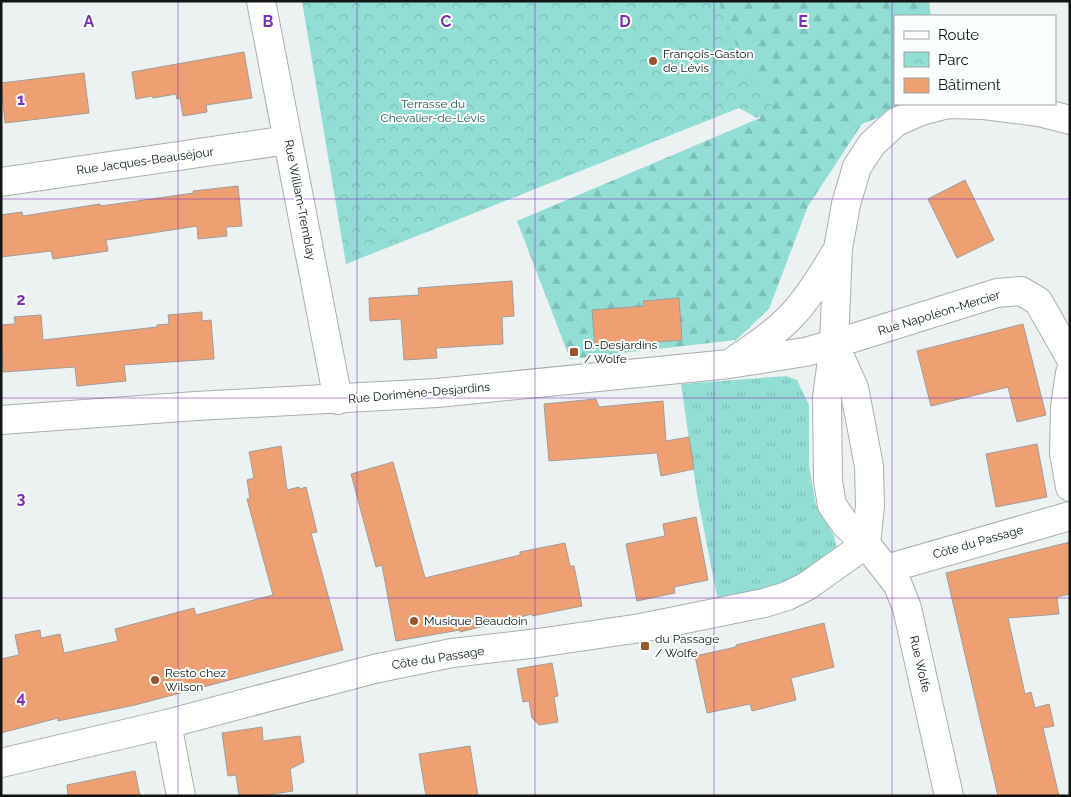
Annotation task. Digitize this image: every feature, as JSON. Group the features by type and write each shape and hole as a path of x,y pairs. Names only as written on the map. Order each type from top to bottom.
{"main road":[{"name":"Rue William-Tremblay","path":"261,1 338,400"},
{"path":"729,364 763,341 795,312 815,286 838,249 846,204 857,167 872,144 896,122 921,111 944,105"},
{"path":"984,105 1039,112 1070,120"},
{"name":"Rue Jacques-Beauséjour","path":"1,182 288,140"},
{"name":"Rue Wolfe","path":"838,249 834,344 827,398 828,481 832,505 845,524 866,544 898,585 907,608 949,796"},
{"name":"Rue Napoléon-Mercier","path":"834,344 998,293 1021,291 1038,301 1070,357"},
{"path":"834,344 854,388 869,466 870,506 866,544"},
{"name":"Rue Dorimène-Desjardins","path":"1,420 196,406 338,400 437,393 729,364 805,352 834,344"},
{"path":"1070,373 1065,407 1064,453 1070,487"},
{"name":"Côte du Passage","path":"886,569 1070,516"},
{"name":"Côte du Passage","path":"1,763 167,724 374,669 452,654 641,628 764,603 787,596 807,586 866,544"},
{"path":"167,724 181,796"}],"green space":[{"name":"Terrasse du Chevalier-de-Lévis","path":"302,1 718,1 752,82 769,88 772,105 757,118 739,108 346,264"},
{"path":"718,1 929,1 931,15 894,15 894,105 910,105 862,124 808,206 769,309 736,340 570,359 517,221 760,118"},
{"path":"786,376 797,380 809,405 809,466 816,505 834,536 837,549 794,583 718,601 697,494 681,384"}],"building":[{"path":"244,52 252,98 206,105 207,112 183,116 180,98 177,99 176,94 136,99 132,72"},
{"path":"84,73 89,113 5,123 1,83"},
{"path":"965,180 994,240 957,258 928,199"},
{"path":"238,186 242,226 226,227 227,236 198,239 197,226 106,240 108,251 53,259 51,251 1,257 1,215 22,212 23,216"},
{"path":"512,281 514,316 502,317 503,344 436,348 437,358 404,360 401,319 370,321 369,298 419,295 418,288"},
{"path":"679,298 682,340 595,347 592,310 644,306 643,301"},
{"path":"202,312 202,321 211,320 214,359 124,365 126,381 77,386 75,367 3,372 1,325 15,324 14,317 41,315 43,340 157,327 157,325 169,324 168,315"},
{"path":"1023,324 1046,415 1017,422 1008,387 931,406 917,351"},
{"path":"596,399 599,407 663,401 666,441 689,437 694,469 661,476 657,453 549,461 544,404"},
{"path":"1037,444 1047,497 996,507 986,454"},
{"path":"281,446 287,490 306,487 317,532 311,533 343,650 135,705 58,721 58,718 1,733 1,659 19,655 15,635 40,630 41,638 60,634 64,653 118,641 115,629 194,608 196,615 273,595 247,499 250,499 247,480 254,478 249,452"},
{"path":"393,462 425,578 520,555 520,552 565,543 570,566 574,566 582,606 532,616 532,614 460,632 460,630 396,641 382,565 376,567 351,474"},
{"path":"696,517 708,580 674,587 675,593 637,601 626,544 665,536 663,524"},
{"path":"1070,542 1070,594 1057,597 1059,614 1008,618 1025,694 1031,692 1035,708 1049,704 1054,726 1043,728 1059,796 998,796 946,573"},
{"path":"824,623 834,667 791,678 796,700 752,711 750,704 707,713 695,656"},
{"path":"552,663 558,696 554,697 558,722 539,725 532,718 529,701 523,702 517,669"},
{"path":"262,727 263,741 300,736 304,762 290,769 293,791 261,796 239,796 236,775 228,776 222,733"},
{"path":"470,746 478,796 426,796 419,754"},
{"path":"135,771 140,796 68,796 67,785"}],"place":[{"name":"François-Gaston de Lévis","path":"653,61"},
{"name":"D.-Desjardins / Wolfe","path":"574,352"},
{"name":"Musique Beaudoin","path":"414,621"},
{"name":"du Passage / Wolfe","path":"645,646"},
{"name":"Resto chez Wilson","path":"155,680"}]}
